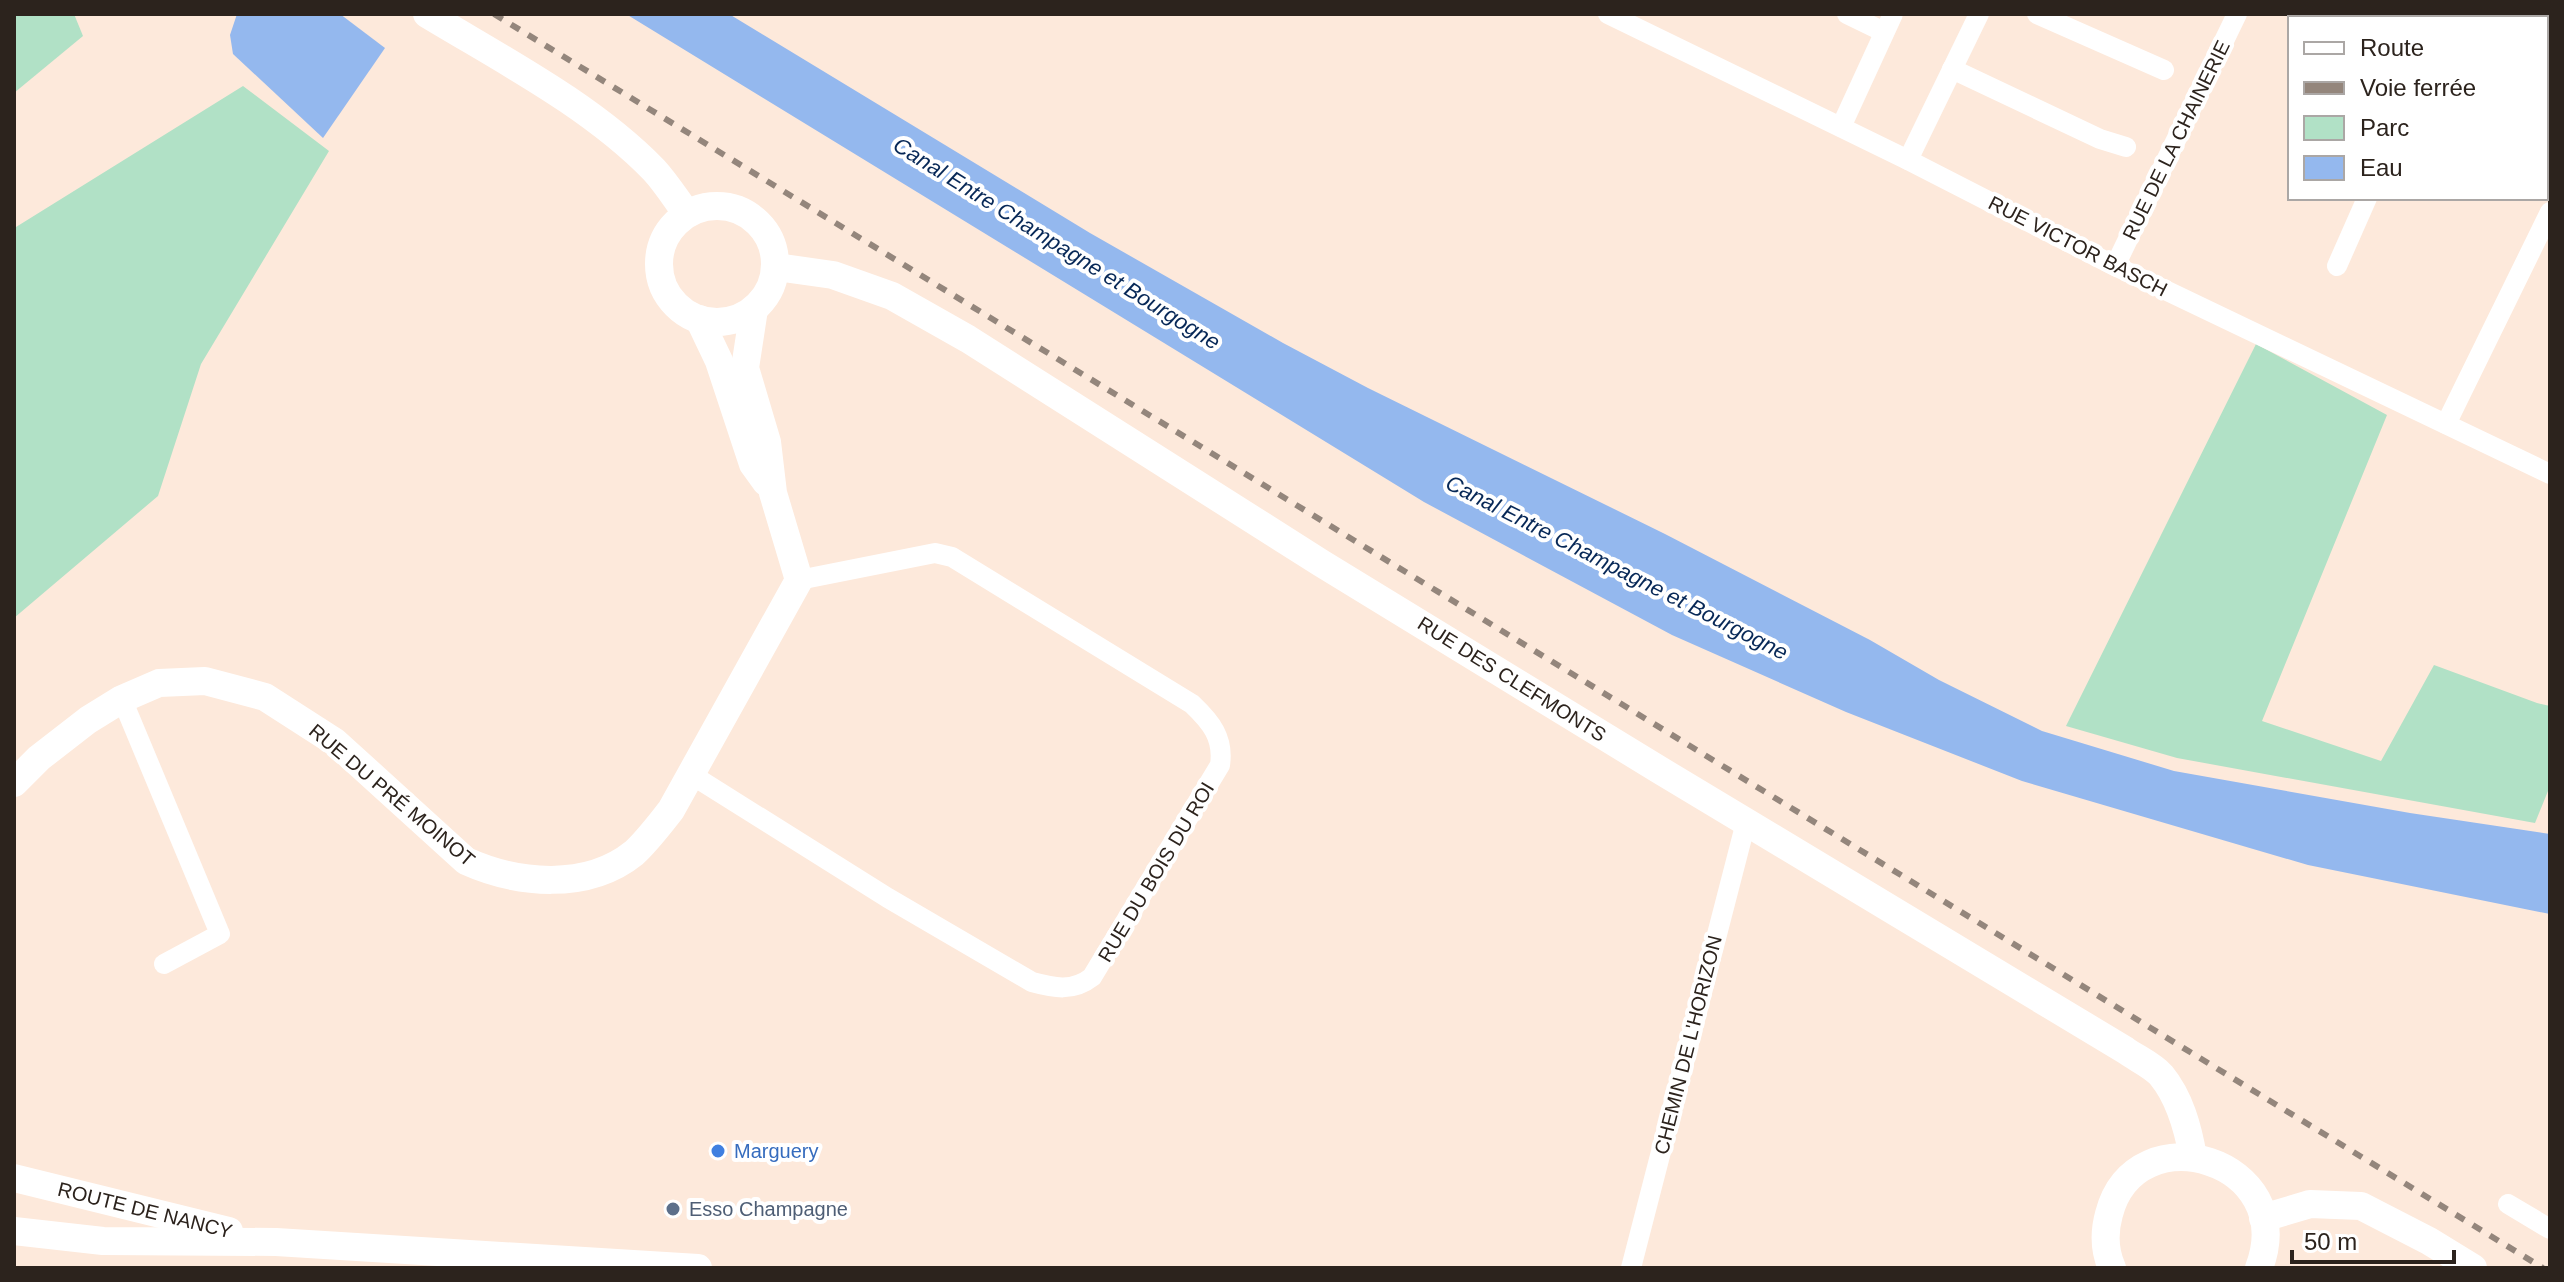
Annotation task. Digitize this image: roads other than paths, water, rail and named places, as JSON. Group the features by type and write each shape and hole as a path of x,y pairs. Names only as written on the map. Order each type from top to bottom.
{"street":[{"path":"427,14 550,90 614,134 655,171 687,214"},
{"name":"RUE VICTOR BASCH","path":"1608,14 1908,160 2115,266 2550,474"},
{"path":"1841,127 1889,23 1847,14"},
{"path":"1908,160 1979,14"},
{"path":"2037,14 2164,70"},
{"name":"RUE DE LA CHAINERIE","path":"2115,266 2237,14"},
{"path":"1952,69 2100,139 2126,147"},
{"path":"2337,266 2366,200"},
{"path":"718,205 748,214 761,225 770,238 776,267 768,292 754,309 724,321 699,319 688,314 669,297 659,274 660,249 674,224 687,214 702,207 718,205"},
{"path":"2446,424 2550,212"},
{"name":"RUE DES CLEFMONTS","path":"776,267 833,275 892,296 968,339 1321,563 1995,970 2160,1074 2179,1104 2193,1157"},
{"path":"754,309 745,368 767,442 773,493 799,580"},
{"path":"699,319 719,361 753,464 773,493"},
{"name":"RUE DU BOIS DU ROI","path":"692,775 901,906 1032,982 1055,988 1074,987 1092,977 1220,765 1223,748 1216,731 1192,704 952,557 935,553 799,580"},
{"name":"RUE DU PRÉ MOINOT","path":"14,783 39,758 88,720 122,699 159,683 205,681 265,697 335,742 466,861 488,871 525,879 549,880 599,872 623,860 652,836 692,775 799,580"},
{"path":"122,699 220,934 164,964"},
{"name":"CHEMIN DE L'HORIZON","path":"1631,1268 1746,822"},
{"path":"2104,1261 2106,1226 2111,1206 2128,1181 2153,1163 2173,1157 2193,1157 2212,1161 2230,1170 2245,1183 2256,1199 2266,1237 2259,1268"},
{"name":"ROUTE DE NANCY","path":"14,1178 276,1242"},
{"path":"2263,1218 2310,1204 2361,1206 2473,1268"},
{"path":"2508,1204 2550,1229"},
{"name":"ROUTE DE NANCY","path":"14,1231 103,1241 276,1242 698,1268"}],"water":[{"path":"237,14 340,14 385,48 323,138 233,54 230,35"},
{"name":"Canal Entre Champagne et Bourgogne","path":"626,14 729,14 1090,233 1283,343 1665,534 1870,640 1939,680 2042,731 2174,771 2410,813 2550,834 2550,914 2308,865 2022,781 1846,712 1672,635 1424,502"}],"railway":[{"path":"494,14 2543,1268"}],"place":[{"name":"Marguery","path":"718,1151"},
{"name":"Esso Champagne","path":"673,1209"}]}
